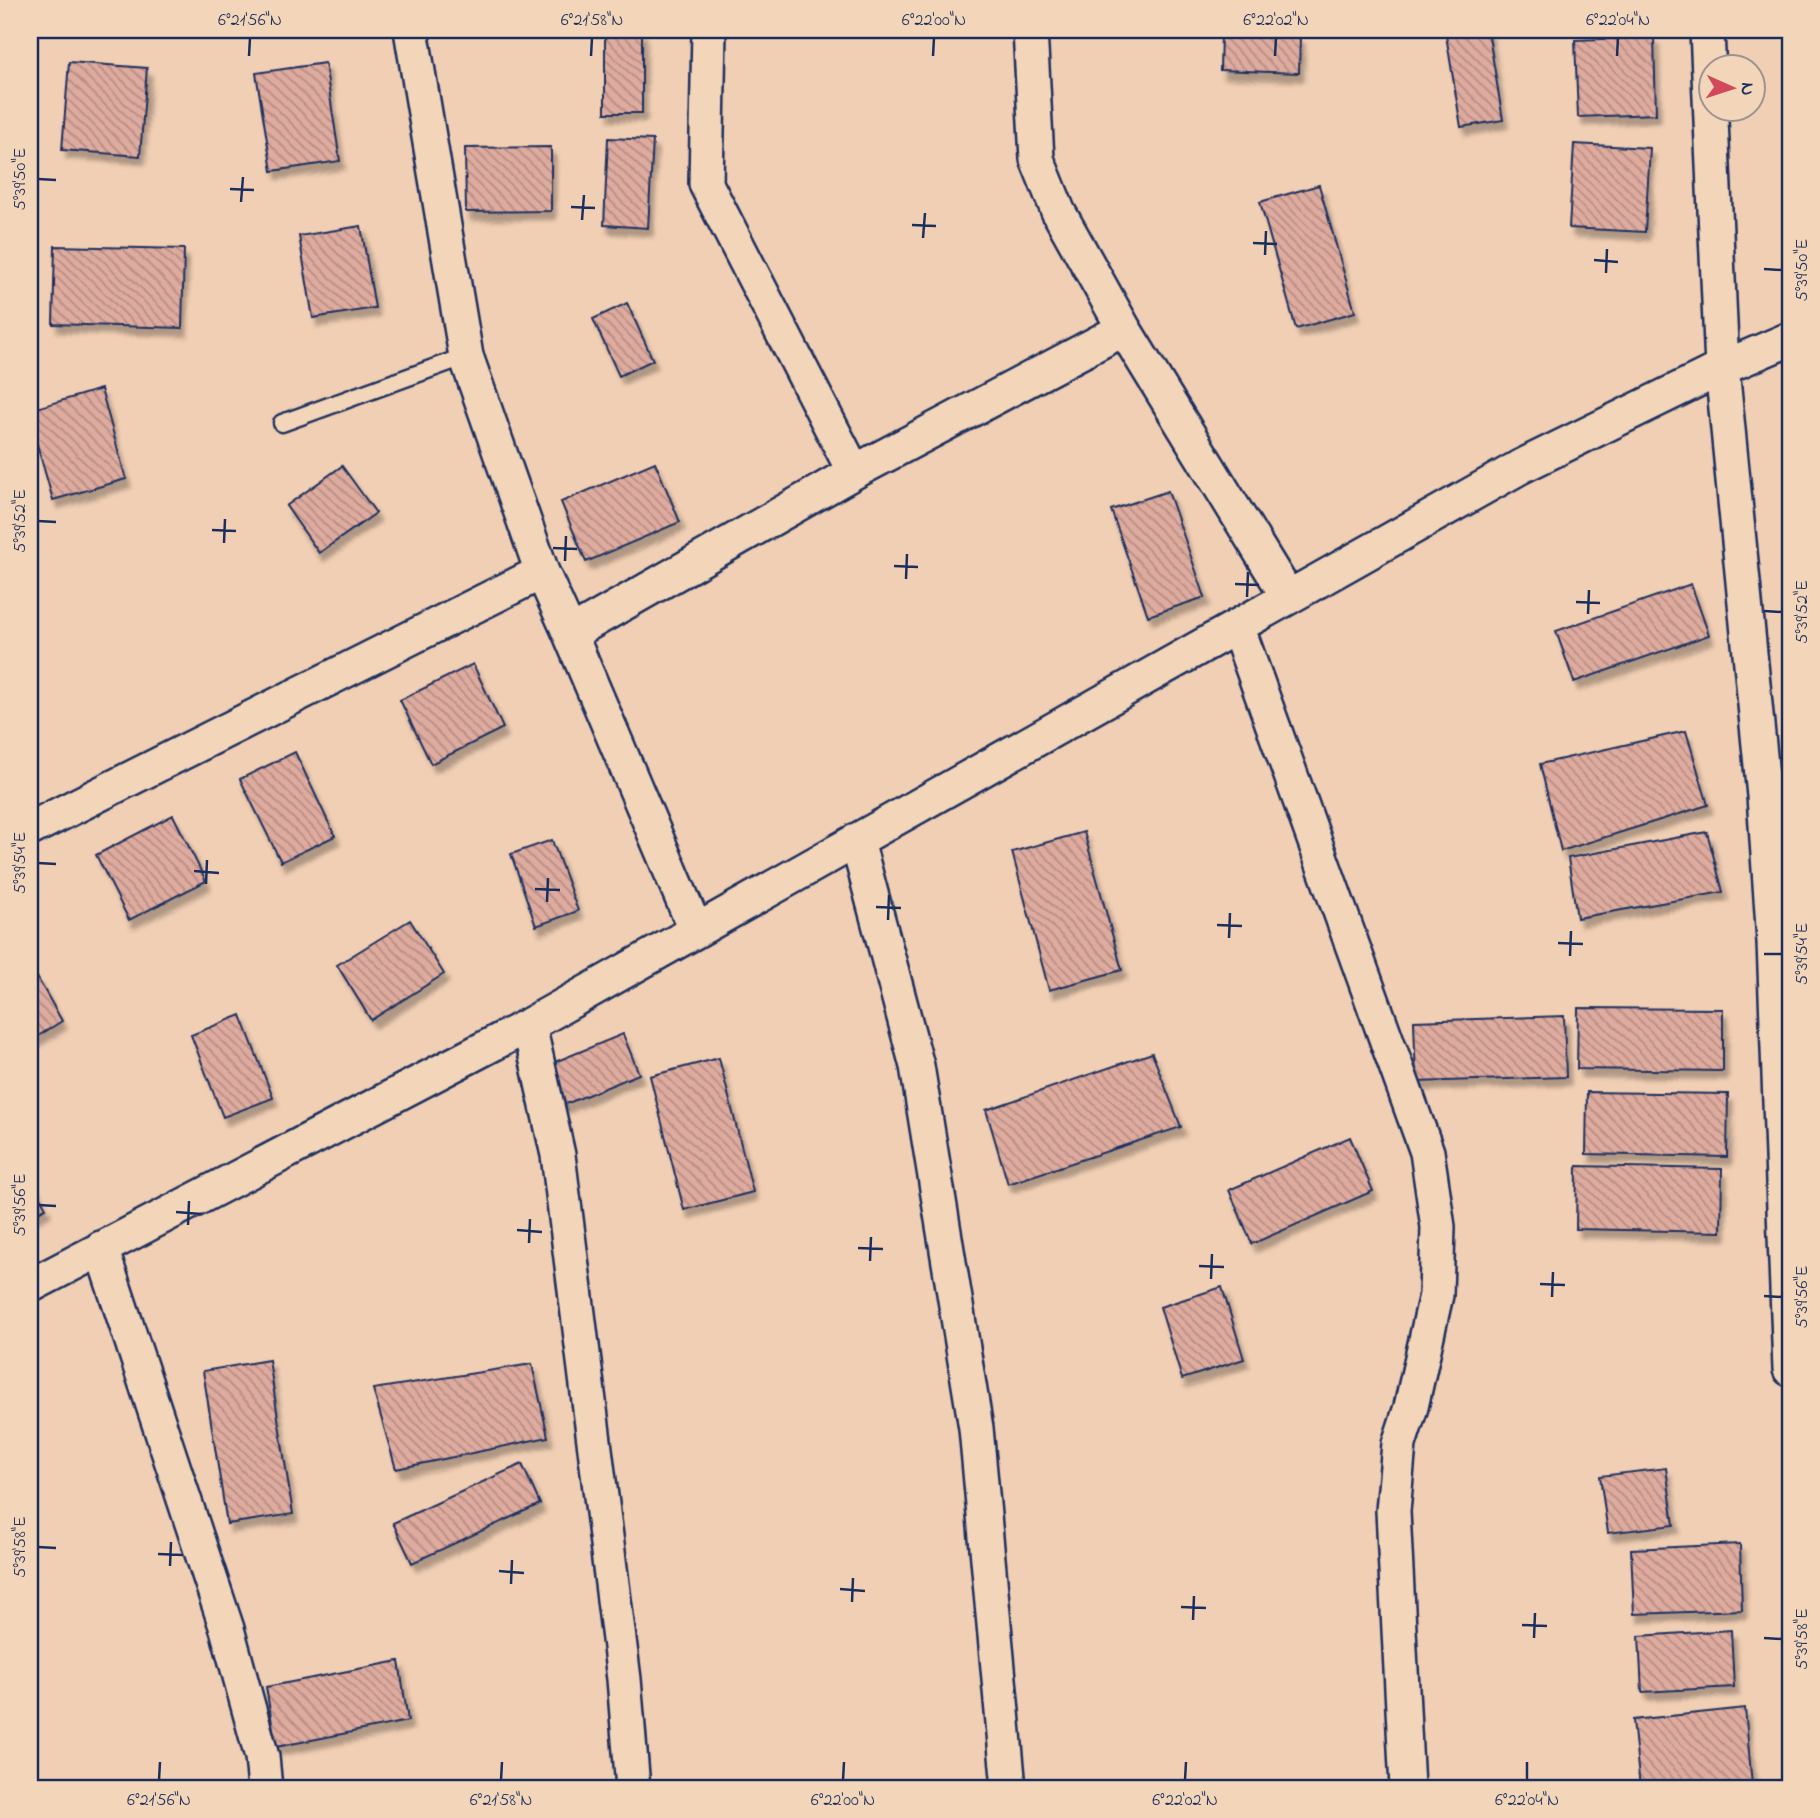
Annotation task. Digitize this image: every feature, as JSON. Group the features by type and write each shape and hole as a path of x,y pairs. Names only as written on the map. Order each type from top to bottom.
{"street":[{"path":"411,30 466,356 542,572 696,931"},
{"path":"709,30 706,184 854,472"},
{"path":"1030,30 1037,159 1058,211 1124,330 1288,597"},
{"path":"1707,30 1722,368 1762,782 1774,942 1790,1369"},
{"path":"570,634 854,472 1124,330"},
{"path":"30,1286 529,1025 1520,467 1722,368 1790,338"},
{"path":"30,829 542,572"},
{"path":"1237,626 1427,1152 1438,1227 1436,1295 1411,1407 1399,1444 1393,1511 1407,1788"},
{"path":"857,841 917,1066 976,1428 1009,1788"},
{"path":"529,1025 558,1155 624,1679 633,1788"},
{"path":"101,1248 227,1629 262,1757 265,1788"}],"lane":[{"path":"282,423 466,356"}],"building":[{"path":"605,30 642,30 642,113 605,113"},
{"path":"1488,30 1503,120 1461,127 1446,35"},
{"path":"1221,34 1300,36 1299,73 1220,70"},
{"path":"1654,37 1656,114 1578,117 1575,40"},
{"path":"69,62 147,68 140,156 62,150"},
{"path":"325,63 340,161 272,171 256,73"},
{"path":"608,138 653,140 648,228 604,225"},
{"path":"1574,144 1650,148 1645,232 1569,228"},
{"path":"551,147 551,211 466,212 465,148"},
{"path":"1319,185 1355,312 1296,329 1260,202"},
{"path":"361,226 375,308 313,318 299,236"},
{"path":"55,246 184,249 182,328 53,324"},
{"path":"627,303 653,360 619,376 593,319"},
{"path":"101,389 126,479 53,500 30,420 30,410"},
{"path":"655,462 680,522 586,562 561,502"},
{"path":"342,466 376,513 319,553 286,506"},
{"path":"1168,491 1205,597 1148,616 1111,510"},
{"path":"1691,584 1709,635 1574,682 1556,631"},
{"path":"473,664 503,728 431,764 400,700"},
{"path":"1686,731 1708,805 1561,851 1540,764"},
{"path":"295,752 335,836 281,862 240,779"},
{"path":"173,815 206,881 129,920 96,855"},
{"path":"1084,832 1122,970 1049,990 1012,852"},
{"path":"1707,832 1723,892 1577,918 1568,858"},
{"path":"552,840 578,911 536,926 511,854"},
{"path":"410,920 444,974 371,1020 337,965"},
{"path":"37,977 62,1021 30,1041 30,981"},
{"path":"1578,1008 1723,1009 1723,1071 1577,1069"},
{"path":"241,1015 273,1098 223,1117 191,1035"},
{"path":"1564,1016 1566,1077 1416,1082 1414,1021"},
{"path":"623,1034 639,1074 561,1106 545,1066"},
{"path":"1152,1053 1181,1127 1008,1184 986,1110"},
{"path":"719,1058 753,1192 684,1210 650,1076"},
{"path":"1587,1092 1728,1094 1727,1157 1586,1154"},
{"path":"1350,1137 1373,1191 1252,1244 1229,1190"},
{"path":"1577,1166 1722,1169 1721,1232 1576,1229"},
{"path":"30,1178 46,1208 30,1216"},
{"path":"1222,1287 1244,1359 1182,1379 1160,1307"},
{"path":"269,1360 293,1514 227,1524 203,1371"},
{"path":"532,1364 548,1437 396,1469 373,1389"},
{"path":"522,1464 540,1504 412,1563 393,1523"},
{"path":"1666,1468 1674,1525 1608,1533 1600,1476"},
{"path":"1740,1544 1742,1610 1634,1614 1631,1549"},
{"path":"1731,1630 1734,1687 1642,1692 1639,1636"},
{"path":"399,1661 408,1721 276,1747 266,1687"},
{"path":"1745,1708 1752,1785 1640,1788 1633,1720"}]}
